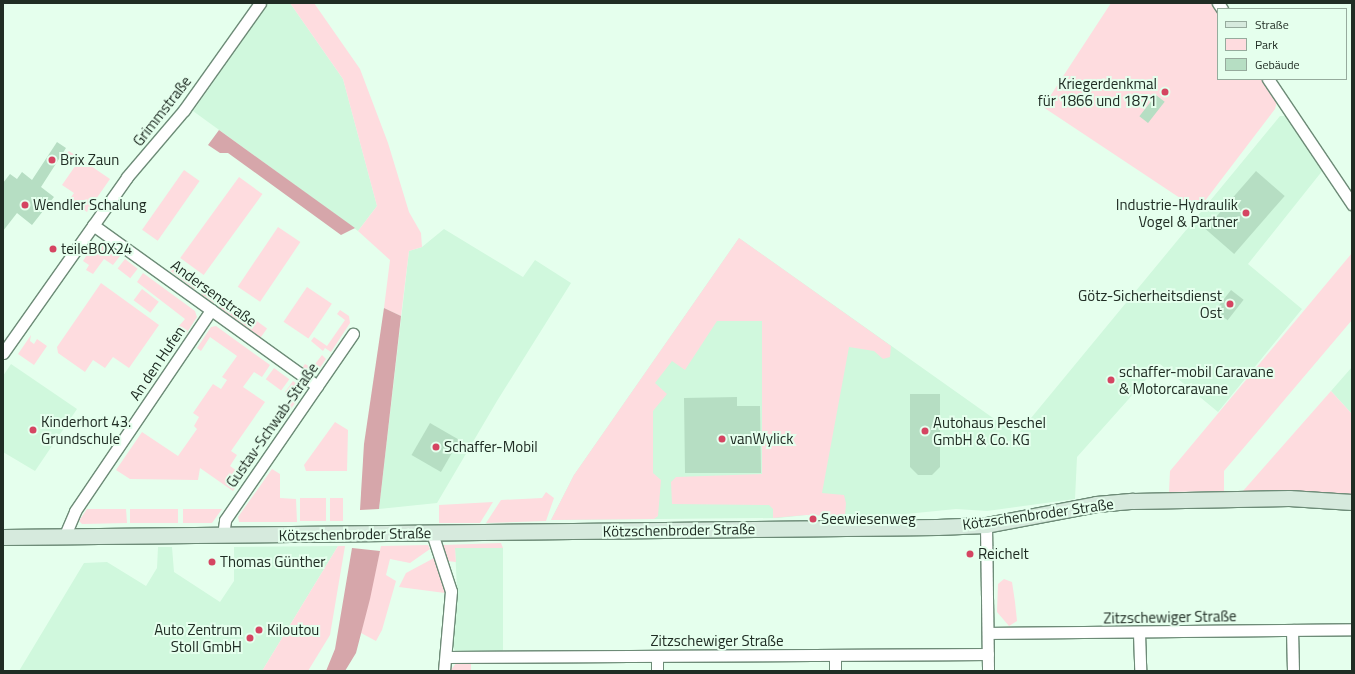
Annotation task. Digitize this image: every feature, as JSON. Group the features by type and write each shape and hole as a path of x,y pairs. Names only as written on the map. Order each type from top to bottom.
{"street":[{"name":"Grimmstraße","path":"3,353 127,177 184,110 260,3"},
{"path":"1269,80 1352,204"},
{"name":"Andersenstraße","path":"93,225 317,386"},
{"name":"An den Hufen","path":"65,535 75,511 211,310"},
{"name":"Gustav-Schwab-Straße","path":"223,535 224,520 353,334"},
{"name":"Kötzschenbroder Straße","path":"3,536 432,533 986,525 1096,504 1133,501 1289,498 1352,502"},
{"path":"986,525 989,633 988,671"},
{"path":"432,533 451,591 444,671"},
{"path":"1292,630 1293,671"},
{"name":"Zitzschewiger Straße","path":"989,633 1139,633 1352,630"},
{"path":"1139,633 1140,671"},
{"name":"Zitzschewiger Straße","path":"446,657 988,654"},
{"path":"835,655 835,671"},
{"path":"657,671 658,657"}],"shaded area":[{"path":"269,3 290,3 343,79 377,206 358,231 193,111"},
{"path":"1280,116 1288,116 1323,170 1248,264 1302,309 1218,412 1160,364 1077,457 1075,499 987,511 956,509 876,517 806,515 778,518 551,520 574,475 739,238 1017,435 1013,440"},
{"path":"219,130 355,228 341,235 228,153 220,153 208,145"},
{"path":"444,229 523,277 535,260 571,283 497,401 437,503 379,509 409,251 422,247"},
{"path":"384,308 401,316 379,509 360,510 364,444"},
{"name":"Kinderhort 43. Grundschule","path":"11,364 77,409 35,471 3,452 3,376"},
{"path":"1352,367 1352,414 1331,391"},
{"path":"338,546 262,671 19,671 84,563 107,562 146,586 157,568 158,547 172,547 174,572 220,602 234,581 234,547"},
{"path":"352,548 380,551 370,599 356,653 345,671 326,671 335,649"},
{"path":"455,548 503,548 503,652 455,651 452,644 457,589"}],"green space":[{"path":"290,3 314,3 360,69 388,143 409,212 421,233 422,247 409,251 401,316 384,308 390,260 358,231 377,206 343,79"},
{"path":"1111,3 1212,3 1217,10 1217,80 1263,80 1277,101 1275,109 1198,210 1043,107"},
{"path":"69,151 110,179 87,212 69,200 74,193 62,185 78,162 67,153"},
{"path":"184,170 200,181 158,241 142,230"},
{"path":"239,177 262,194 204,275 180,258"},
{"path":"278,227 300,242 260,302 238,287"},
{"path":"739,238 891,346 890,357 883,359 874,351 849,347 822,493 844,495 846,503 845,516 806,515 773,518 773,509 769,505 672,504 671,482 676,477 762,474 762,321 717,321 685,370 672,361 655,383 667,394 653,411 653,473 661,480 658,516 654,519 551,520 574,475"},
{"path":"101,242 120,256 113,265 104,259 93,274 86,270 89,265 83,261 94,244"},
{"path":"1352,253 1352,320 1224,471 1224,491 1169,492 1170,471"},
{"path":"125,259 138,269 130,278 118,268"},
{"path":"177,261 202,280 195,289 170,271"},
{"path":"143,273 195,311 197,317 186,334 182,332 178,337 173,333 185,319 137,282"},
{"path":"101,283 159,325 129,368 113,357 105,368 93,360 85,372 58,353 57,347"},
{"path":"204,283 220,294 214,303 201,294"},
{"path":"307,287 332,304 308,339 284,322"},
{"path":"142,289 159,302 150,313 134,300"},
{"path":"225,298 267,329 261,337 219,307"},
{"path":"340,310 349,316 350,323 331,352 325,348 323,351 311,341 314,337 327,346 345,320 337,314"},
{"path":"216,326 270,365 262,377 254,372 243,387 265,402 231,451 237,455 230,466 244,476 233,491 200,468 198,480 130,479 116,470 142,432 178,456 197,429 194,426 199,417 193,413 213,384 221,389 227,380 222,377 237,356 210,337 201,351 197,348 211,327"},
{"path":"31,335 30,341 34,344 37,339 47,346 34,365 18,354"},
{"path":"322,355 326,359 317,372 311,374 302,368 305,364 312,368"},
{"path":"274,368 289,379 281,390 266,379"},
{"path":"293,381 301,387 302,393 286,416 282,413 293,398 285,392"},
{"path":"1331,391 1352,414 1352,494 1243,491"},
{"path":"335,422 348,430 347,471 306,471 304,465"},
{"path":"272,469 280,474 280,498 296,499 297,522 239,522 238,517"},
{"path":"546,492 554,498 546,521 486,523 501,500 542,498"},
{"path":"300,498 326,498 326,521 300,521"},
{"path":"330,498 343,498 343,521 330,521"},
{"path":"493,502 480,523 439,523 439,505"},
{"path":"87,509 126,509 127,523 82,524 79,521"},
{"path":"130,509 178,509 178,523 130,523"},
{"path":"183,509 222,509 212,523 183,523"},
{"path":"501,543 503,548 455,548 456,562 447,561 441,547 443,545"},
{"path":"428,545 430,549 410,563 390,559 386,575 396,581 382,630 376,641 361,633 381,546"},
{"path":"338,546 345,546 330,635 308,671 262,671"},
{"path":"434,558 444,581 445,593 399,587 406,573"},
{"path":"1004,579 1012,582 1015,602 1017,621 1009,626 997,612 998,584"},
{"path":"457,662 471,663 471,671 450,671"}],"building":[{"path":"1156,95 1165,102 1148,123 1139,116"},
{"name":"Wendler Schalung","path":"57,142 66,148 41,187 54,197 32,225 17,213 3,231 3,183 10,174 17,179 22,172 32,180"},
{"name":"Industrie-Hydraulik Vogel & Partner","path":"1256,171 1285,196 1234,254 1205,229"},
{"name":"Götz-Sicherheitsdienst Ost","path":"1231,290 1244,300 1228,320 1215,310"},
{"name":"Autohaus Peschel GmbH & Co. KG","path":"910,394 940,394 940,467 932,475 918,475 910,467"},
{"name":"vanWylick","path":"737,397 737,406 760,406 761,473 685,473 684,398"},
{"name":"Schaffer-Mobil","path":"430,423 459,440 441,472 412,455"}],"place":[{"name":"Kriegerdenkmal für 1866 und 1871","path":"1165,92"},
{"name":"Brix Zaun","path":"52,160"},
{"name":"Wendler Schalung","path":"25,205"},
{"name":"Industrie-Hydraulik Vogel & Partner","path":"1246,213"},
{"name":"teileBOX24","path":"53,249"},
{"name":"Götz-Sicherheitsdienst Ost","path":"1230,304"},
{"name":"schaffer-mobil Caravane & Motorcaravane","path":"1111,380"},
{"name":"Kinderhort 43. Grundschule","path":"33,430"},
{"name":"Autohaus Peschel GmbH & Co. KG","path":"925,431"},
{"name":"vanWylick","path":"722,439"},
{"name":"Schaffer-Mobil","path":"436,447"},
{"name":"Seewiesenweg","path":"813,519"},
{"name":"Reichelt","path":"970,554"},
{"name":"Thomas Günther","path":"212,562"},
{"name":"Kiloutou","path":"259,630"},
{"name":"Auto Zentrum Stoll GmbH","path":"250,638"}]}
